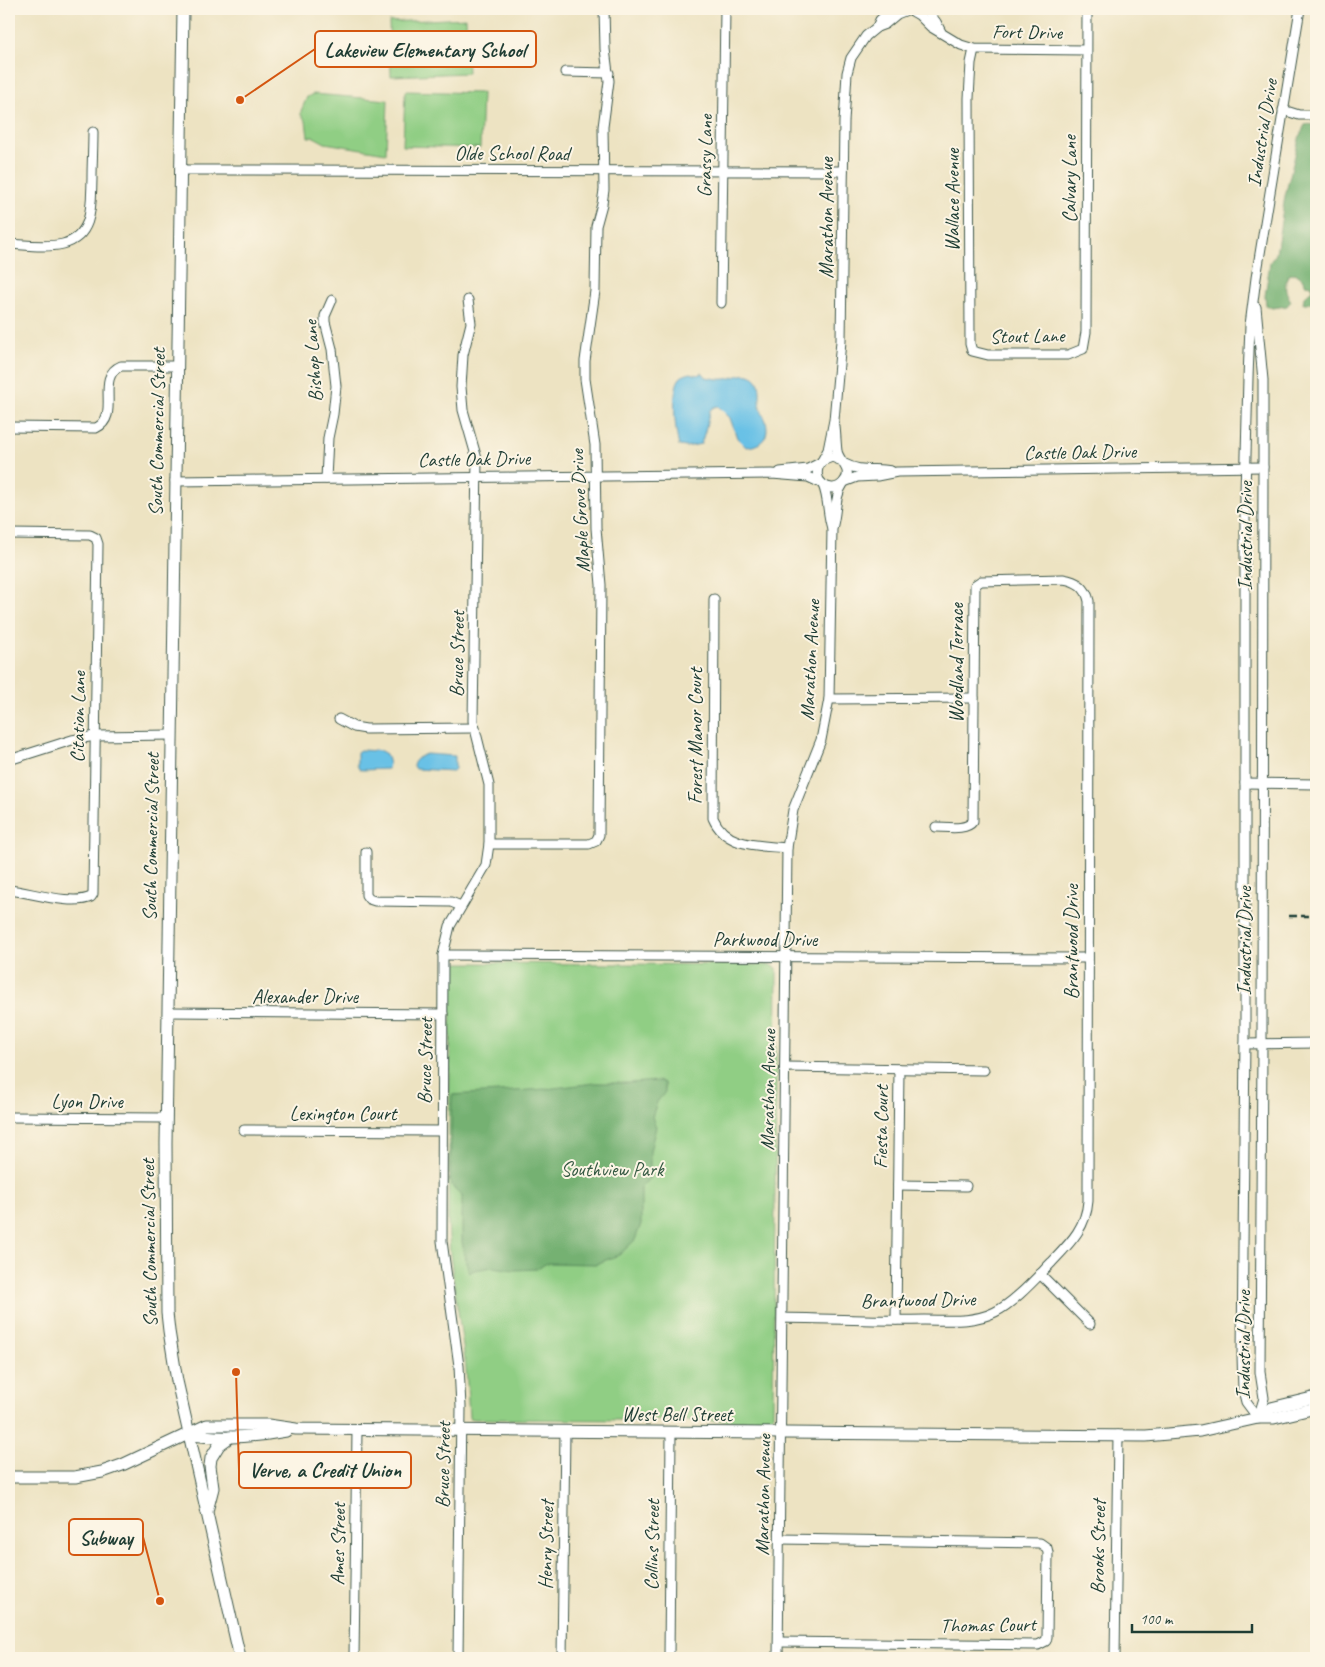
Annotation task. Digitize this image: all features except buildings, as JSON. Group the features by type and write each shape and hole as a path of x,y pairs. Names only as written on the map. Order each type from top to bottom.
{"main road":[{"name":"South Commercial Street","path":"183,9 166,1118 167,1313 176,1381 240,1658"},
{"path":"1258,1418 1271,1408 1316,1397"},
{"path":"1118,1436 1200,1432 1258,1418 1274,1418 1316,1408"},
{"name":"West Bell Street","path":"188,1434 207,1425 268,1425 296,1429 357,1430 1118,1436"},
{"name":"West Bell Street","path":"188,1434 207,1438 268,1434 296,1429"},
{"path":"9,1477 75,1477 102,1472 122,1465 188,1434"},
{"path":"206,1513 213,1488 210,1466 211,1458 219,1445 231,1436"}],"street":[{"name":"Maple Grove Drive","path":"489,844 589,844 594,843 598,838 601,585 596,528 595,445 585,379 585,361 594,308 596,274 595,235 602,204 604,171 603,127 608,96 609,73 605,49 604,9"},
{"name":"Grassy Lane","path":"721,303 725,9"},
{"name":"Marathon Avenue","path":"877,27 880,20 892,9"},
{"name":"Fort Drive","path":"926,9 941,32"},
{"name":"Calvary Lane","path":"1083,349 1086,332 1087,9"},
{"name":"Industrial Drive","path":"1258,1418 1246,1402 1242,1376 1248,378 1250,325 1254,292 1300,9"},
{"name":"Marathon Avenue","path":"821,462 828,450 834,420 843,315 843,170 847,73 851,58 866,36 897,14 910,10"},
{"name":"Fort Drive","path":"910,10 919,14 931,27 961,45 974,49 1086,50"},
{"name":"Wallace Avenue","path":"972,351 970,336 969,98 970,63 974,49"},
{"path":"565,72 609,73"},
{"path":"1283,110 1299,115 1316,115"},
{"path":"9,244 57,245 72,240 82,232 87,225 91,210 93,132"},
{"name":"Olde School Road","path":"180,170 843,170"},
{"name":"Industrial Drive","path":"1254,292 1263,380 1260,1372 1264,1398 1258,1418"},
{"name":"Bishop Lane","path":"326,479 328,438 334,414 336,386 332,349 325,322 325,316 332,300"},
{"name":"Bruce Street","path":"458,1658 460,1366 442,1254 443,955 450,926 486,865 489,844 489,785 474,728 477,477 476,452 466,422 461,387 464,355 471,323 468,300"},
{"name":"Stout Lane","path":"972,351 988,355 1068,354 1083,349"},
{"path":"9,427 96,428 107,417 109,376 116,368 121,366 177,366"},
{"name":"Marathon Avenue","path":"834,420 837,450 843,462"},
{"path":"832,457 843,462 847,473 844,483 833,488 822,484 817,473 821,462 832,457"},
{"name":"Castle Oak Drive","path":"772,474 808,469 821,462"},
{"name":"Castle Oak Drive","path":"843,462 856,469 882,469 897,472"},
{"name":"Castle Oak Drive","path":"844,483 856,477 877,476 897,472 1263,467"},
{"name":"Castle Oak Drive","path":"175,481 772,474 808,478 822,484"},
{"name":"Marathon Avenue","path":"778,1658 787,848 793,810 821,740 829,699 832,528 837,495 844,483"},
{"name":"Marathon Avenue","path":"822,484 827,495 828,517 832,528"},
{"name":"Citation Lane","path":"9,534 90,535 96,538 98,544 93,890 91,897 86,899 52,898 9,890"},
{"name":"Woodland Terrace","path":"936,827 964,827 973,821 974,590 977,583 980,581 1063,579 1076,582 1086,593"},
{"name":"Brantwood Drive","path":"782,1318 896,1320 972,1319 985,1317 1003,1308 1040,1274 1078,1234 1087,1211 1089,602 1086,593"},
{"name":"Forest Manor Court","path":"714,599 712,818 720,831 732,840 787,848"},
{"path":"829,699 974,698"},
{"path":"339,719 354,727 366,729 474,728"},
{"path":"9,760 72,740 95,736 172,735"},
{"path":"1245,783 1316,784"},
{"path":"366,852 366,895 369,900 375,902 451,902 461,906"},
{"name":"Parkwood Drive","path":"443,955 1088,958"},
{"name":"Alexander Drive","path":"168,1012 443,1014"},
{"path":"1245,1044 1316,1044"},
{"name":"Fiesta Court","path":"785,1067 984,1070"},
{"name":"Fiesta Court","path":"896,1320 899,1069"},
{"name":"Lyon Drive","path":"9,1117 166,1118"},
{"name":"Lexington Court","path":"244,1130 442,1132"},
{"path":"898,1185 966,1186"},
{"path":"1040,1274 1090,1324"},
{"name":"Ames Street","path":"354,1658 357,1430"},
{"name":"Henry Street","path":"562,1658 565,1432"},
{"name":"Collins Street","path":"669,1658 671,1432"},
{"name":"Brooks Street","path":"1115,1658 1118,1436"},
{"name":"Thomas Court","path":"779,1642 1038,1645 1047,1637 1048,1552 1047,1548 1040,1543 780,1539"}],"green space":[{"path":"466,18 468,73 391,76 389,22"},
{"path":"405,91 482,93 480,148 403,146"},
{"path":"313,94 388,100 386,153 325,143 314,137 308,137 306,121 301,115 301,111 307,97"},
{"path":"1305,125 1316,125 1316,303 1303,303 1304,297 1312,290 1312,285 1305,284 1302,278 1295,273 1288,275 1286,282 1286,292 1291,301 1287,306 1272,308 1266,305 1265,296 1270,262 1276,254 1285,196 1300,135"},
{"name":"Southview Park","path":"458,963 771,965 777,968 773,1414 770,1421 469,1418 466,1368 450,1254 448,1223 451,972 452,966"},
{"path":"659,1081 664,1083 665,1092 657,1102 652,1117 656,1127 650,1151 650,1178 641,1187 641,1224 635,1240 619,1255 596,1264 547,1263 537,1269 514,1270 493,1267 474,1270 469,1273 462,1242 462,1196 454,1189 450,1180 452,1095 546,1089 595,1083"}],"water":[{"path":"691,373 697,375 703,373 706,377 721,379 743,375 754,377 759,384 760,406 767,427 763,440 756,445 746,447 737,438 730,418 718,406 710,410 701,444 686,447 679,446 675,421 675,391 680,378"},
{"path":"360,750 381,751 386,754 389,764 388,769 359,769 357,765 357,752"},
{"path":"426,754 455,756 455,769 453,771 415,769 413,766 415,762"}],"railway":[{"path":"1289,916 1316,916"}],"place":[{"name":"Lakeview Elementary School","path":"240,100"},
{"name":"Verve, a Credit Union","path":"236,1372"},
{"name":"Subway","path":"160,1601"}]}
